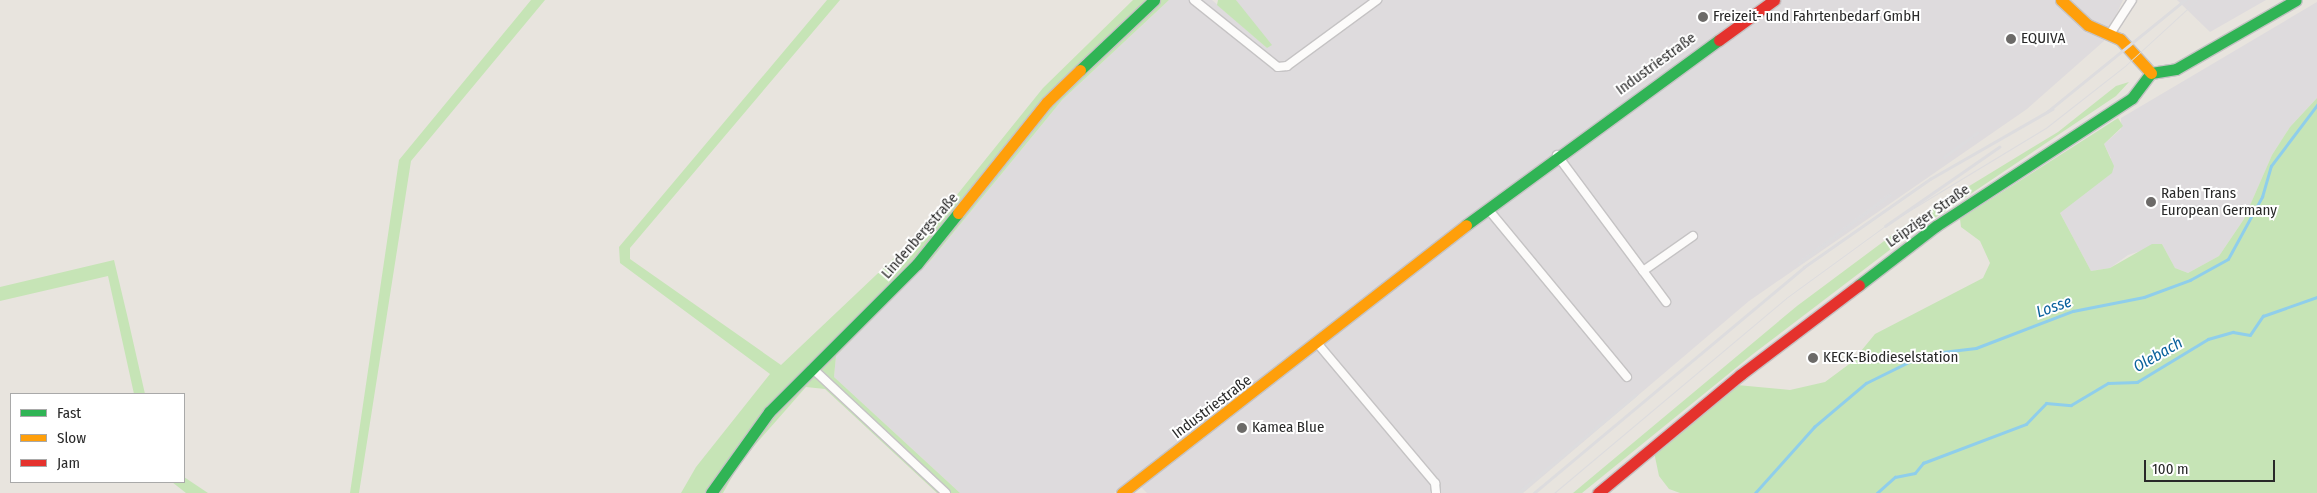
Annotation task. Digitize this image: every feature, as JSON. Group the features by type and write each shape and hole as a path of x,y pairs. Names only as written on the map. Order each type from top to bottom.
{"street":[{"name":"Lindenbergstraße","path":"711,493 749,436 812,368 917,264 1047,102 1154,0"},
{"path":"1194,0 1278,67 1287,66 1377,0"},
{"name":"Industriestraße","path":"1122,493 1318,344 1557,155 1774,0"},
{"path":"2060,0 2088,25 2120,39 2151,73 2176,70 2296,0"},
{"path":"2110,34 2132,0"},
{"name":"Leipziger Straße","path":"1598,493 1740,375 1936,226 2132,98 2151,73"},
{"path":"1557,155 1666,302"},
{"path":"1488,209 1627,377"},
{"path":"1643,271 1693,236"},
{"path":"1318,344 1435,483 1436,493"},
{"path":"812,368 946,493"}],"shaded area":[{"path":"1169,0 1212,0 1267,48 1236,0 2123,0 2104,41 2027,109 1749,301 1523,493 1147,493 1133,479 1114,493 960,493 834,377 836,356 931,260 1062,100"},
{"path":"2177,0 2266,0 2210,32"},
{"path":"2317,2 2317,98 2290,127 2272,155 2244,219 2219,256 2188,273 2175,268 2162,244 2128,255 2110,268 2091,271 2060,213 2111,158 2104,144 2121,129 2121,118"}],"green space":[{"path":"531,0 545,0 411,161 359,493 350,493 399,160"},
{"path":"827,0 840,0 630,248 630,259 781,365 913,240 919,242 1043,88 1133,0 1169,0 1062,100 931,260 836,356 834,377 960,493 937,493 825,389 806,387 741,461 723,493 681,493 696,467 770,374 620,263 619,247"},
{"path":"1218,0 1236,0 1272,45 1267,48 1217,5"},
{"path":"2129,82 2116,96 1908,236 1753,354 1582,493 1573,493 1797,306 1907,224 2058,132 2116,86"},
{"path":"2317,98 2317,493 1680,493 1669,489 1659,476 1654,452 1737,385 1790,390 1825,382 1852,362 1875,334 1983,278 1990,263 1980,241 1961,227 1960,219 2118,118 2123,126 2104,144 2114,166 2112,173 2060,213 2091,271 2110,268 2152,244 2162,244 2175,268 2188,273 2219,256 2244,219 2272,155 2290,127"},
{"path":"114,260 145,393 134,393 108,276 0,301 0,287"},
{"path":"185,478 208,493 186,493 173,483 185,483"}],"waterway":[{"name":"Losse","path":"1755,493 1814,427 1866,383 1925,354 1976,348 2073,311 2144,297 2190,280 2228,259 2262,197 2271,166 2317,105"},
{"name":"Olebach","path":"1877,493 1895,477 1915,473 1923,463 2026,424 2046,403 2071,405 2108,383 2137,382 2208,339 2233,332 2250,335 2263,316 2317,297"}],"tram line":[{"path":"1554,493 1786,298 1892,221 2047,127 2126,65 2197,0"}],"railway":[{"path":"2047,112 2185,0"},
{"path":"1534,493 1804,267 1930,179 2052,109"},
{"path":"1944,157 1977,133"},
{"path":"1885,226 1999,147"},
{"path":"1799,263 1889,195"},
{"path":"1518,493 1635,395"}],"traffic: fast":[{"path":"1080,70 1154,0"},
{"path":"1859,285 1936,226 2132,98 2151,73 2176,69 2296,0"},
{"path":"1466,225 1719,40"},
{"path":"711,493 769,412 917,264 958,213"}],"traffic: slow":[{"path":"2061,0 2088,25 2120,39 2151,73"},
{"path":"958,213 1047,102 1080,70"},
{"path":"1122,493 1466,225"}],"traffic: jam":[{"path":"1719,40 1774,0"},
{"path":"1598,493 1740,375 1859,285"}],"place":[{"name":"Freizeit- und Fahrtenbedarf GmbH","path":"1703,17"},
{"name":"EQUIVA","path":"2011,39"},
{"name":"Raben Trans European Germany","path":"2151,202"},
{"name":"KECK-Biodieselstation","path":"1813,358"},
{"name":"Kamea Blue","path":"1242,428"}]}
